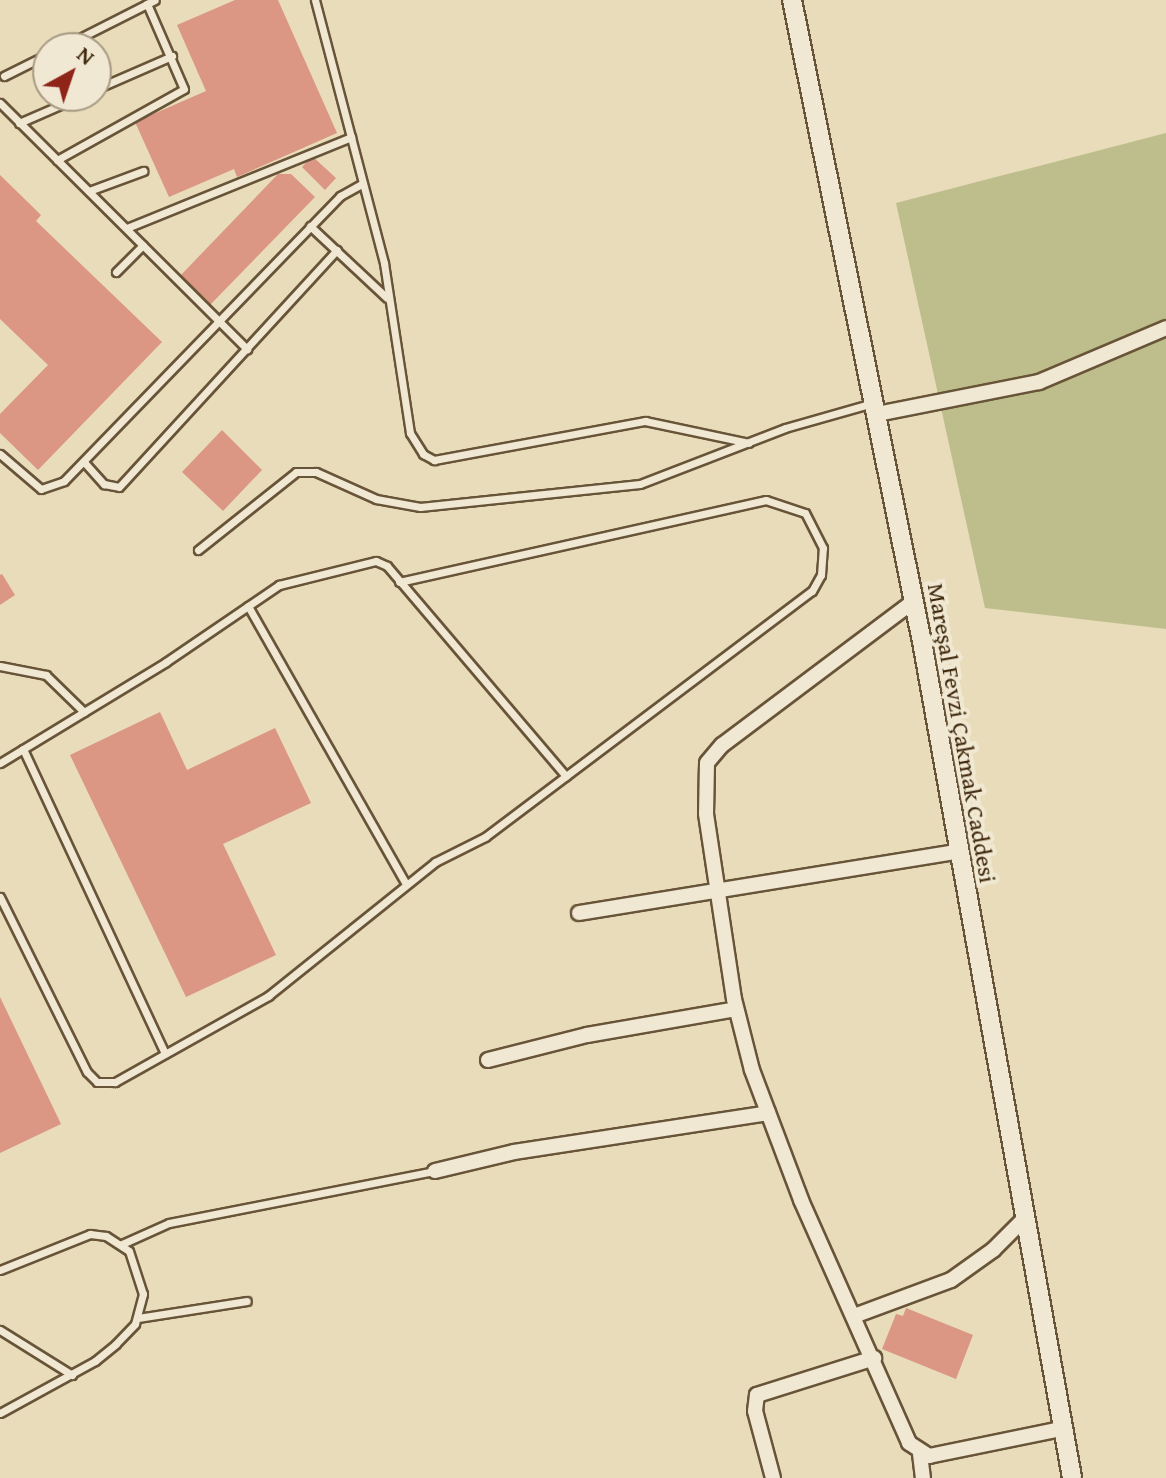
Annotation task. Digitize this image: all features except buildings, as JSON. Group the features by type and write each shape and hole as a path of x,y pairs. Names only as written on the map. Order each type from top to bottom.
{"street":[{"name":"Mareşal Fevzi Çakmak Caddesi","path":"792,0 914,601 1072,1478"},
{"path":"876,408 1039,382 1166,328"},
{"path":"914,601 722,745 707,763 703,785 736,1009 768,1113 909,1443 920,1454 923,1478"},
{"path":"579,913 960,851"},
{"path":"488,1060 587,1035 736,1009"},
{"path":"435,1171 514,1152 768,1113"},
{"path":"854,1316 951,1280 993,1250 1026,1217"},
{"path":"773,1478 755,1411 757,1395 874,1358"},
{"path":"920,1454 1065,1428"}],"lane":[{"path":"315,0 363,183 388,300 410,433 423,454 434,460 645,421 749,443"},
{"path":"57,160 181,92 185,84 151,2 92,32"},
{"path":"112,82 172,56"},
{"path":"1,75 32,61"},
{"path":"0,103 247,349"},
{"path":"19,123 44,112"},
{"path":"127,228 351,137"},
{"path":"89,191 143,171"},
{"path":"0,454 41,489 64,481 340,196 363,183"},
{"path":"310,226 388,300"},
{"path":"116,272 143,245"},
{"path":"84,462 104,484 119,487 337,250"},
{"path":"198,550 296,472 316,472 376,499 420,507 640,484 749,443 876,408"},
{"path":"0,897 87,1072 97,1082 115,1082 268,996 435,862 485,837 812,591 824,562 822,536 811,519 795,507 766,500 399,582"},
{"path":"0,763 279,585 367,561 387,566 566,776"},
{"path":"248,606 406,884"},
{"path":"0,666 46,675 84,712"},
{"path":"23,749 165,1054"},
{"path":"0,1270 90,1234 122,1244 169,1223 435,1171"},
{"path":"0,1413 72,1375 116,1344 138,1318 142,1282 122,1244"},
{"path":"138,1318 247,1301"},
{"path":"0,1330 72,1375"}],"green space":[{"path":"1166,133 1166,629 985,608 896,203"}]}
